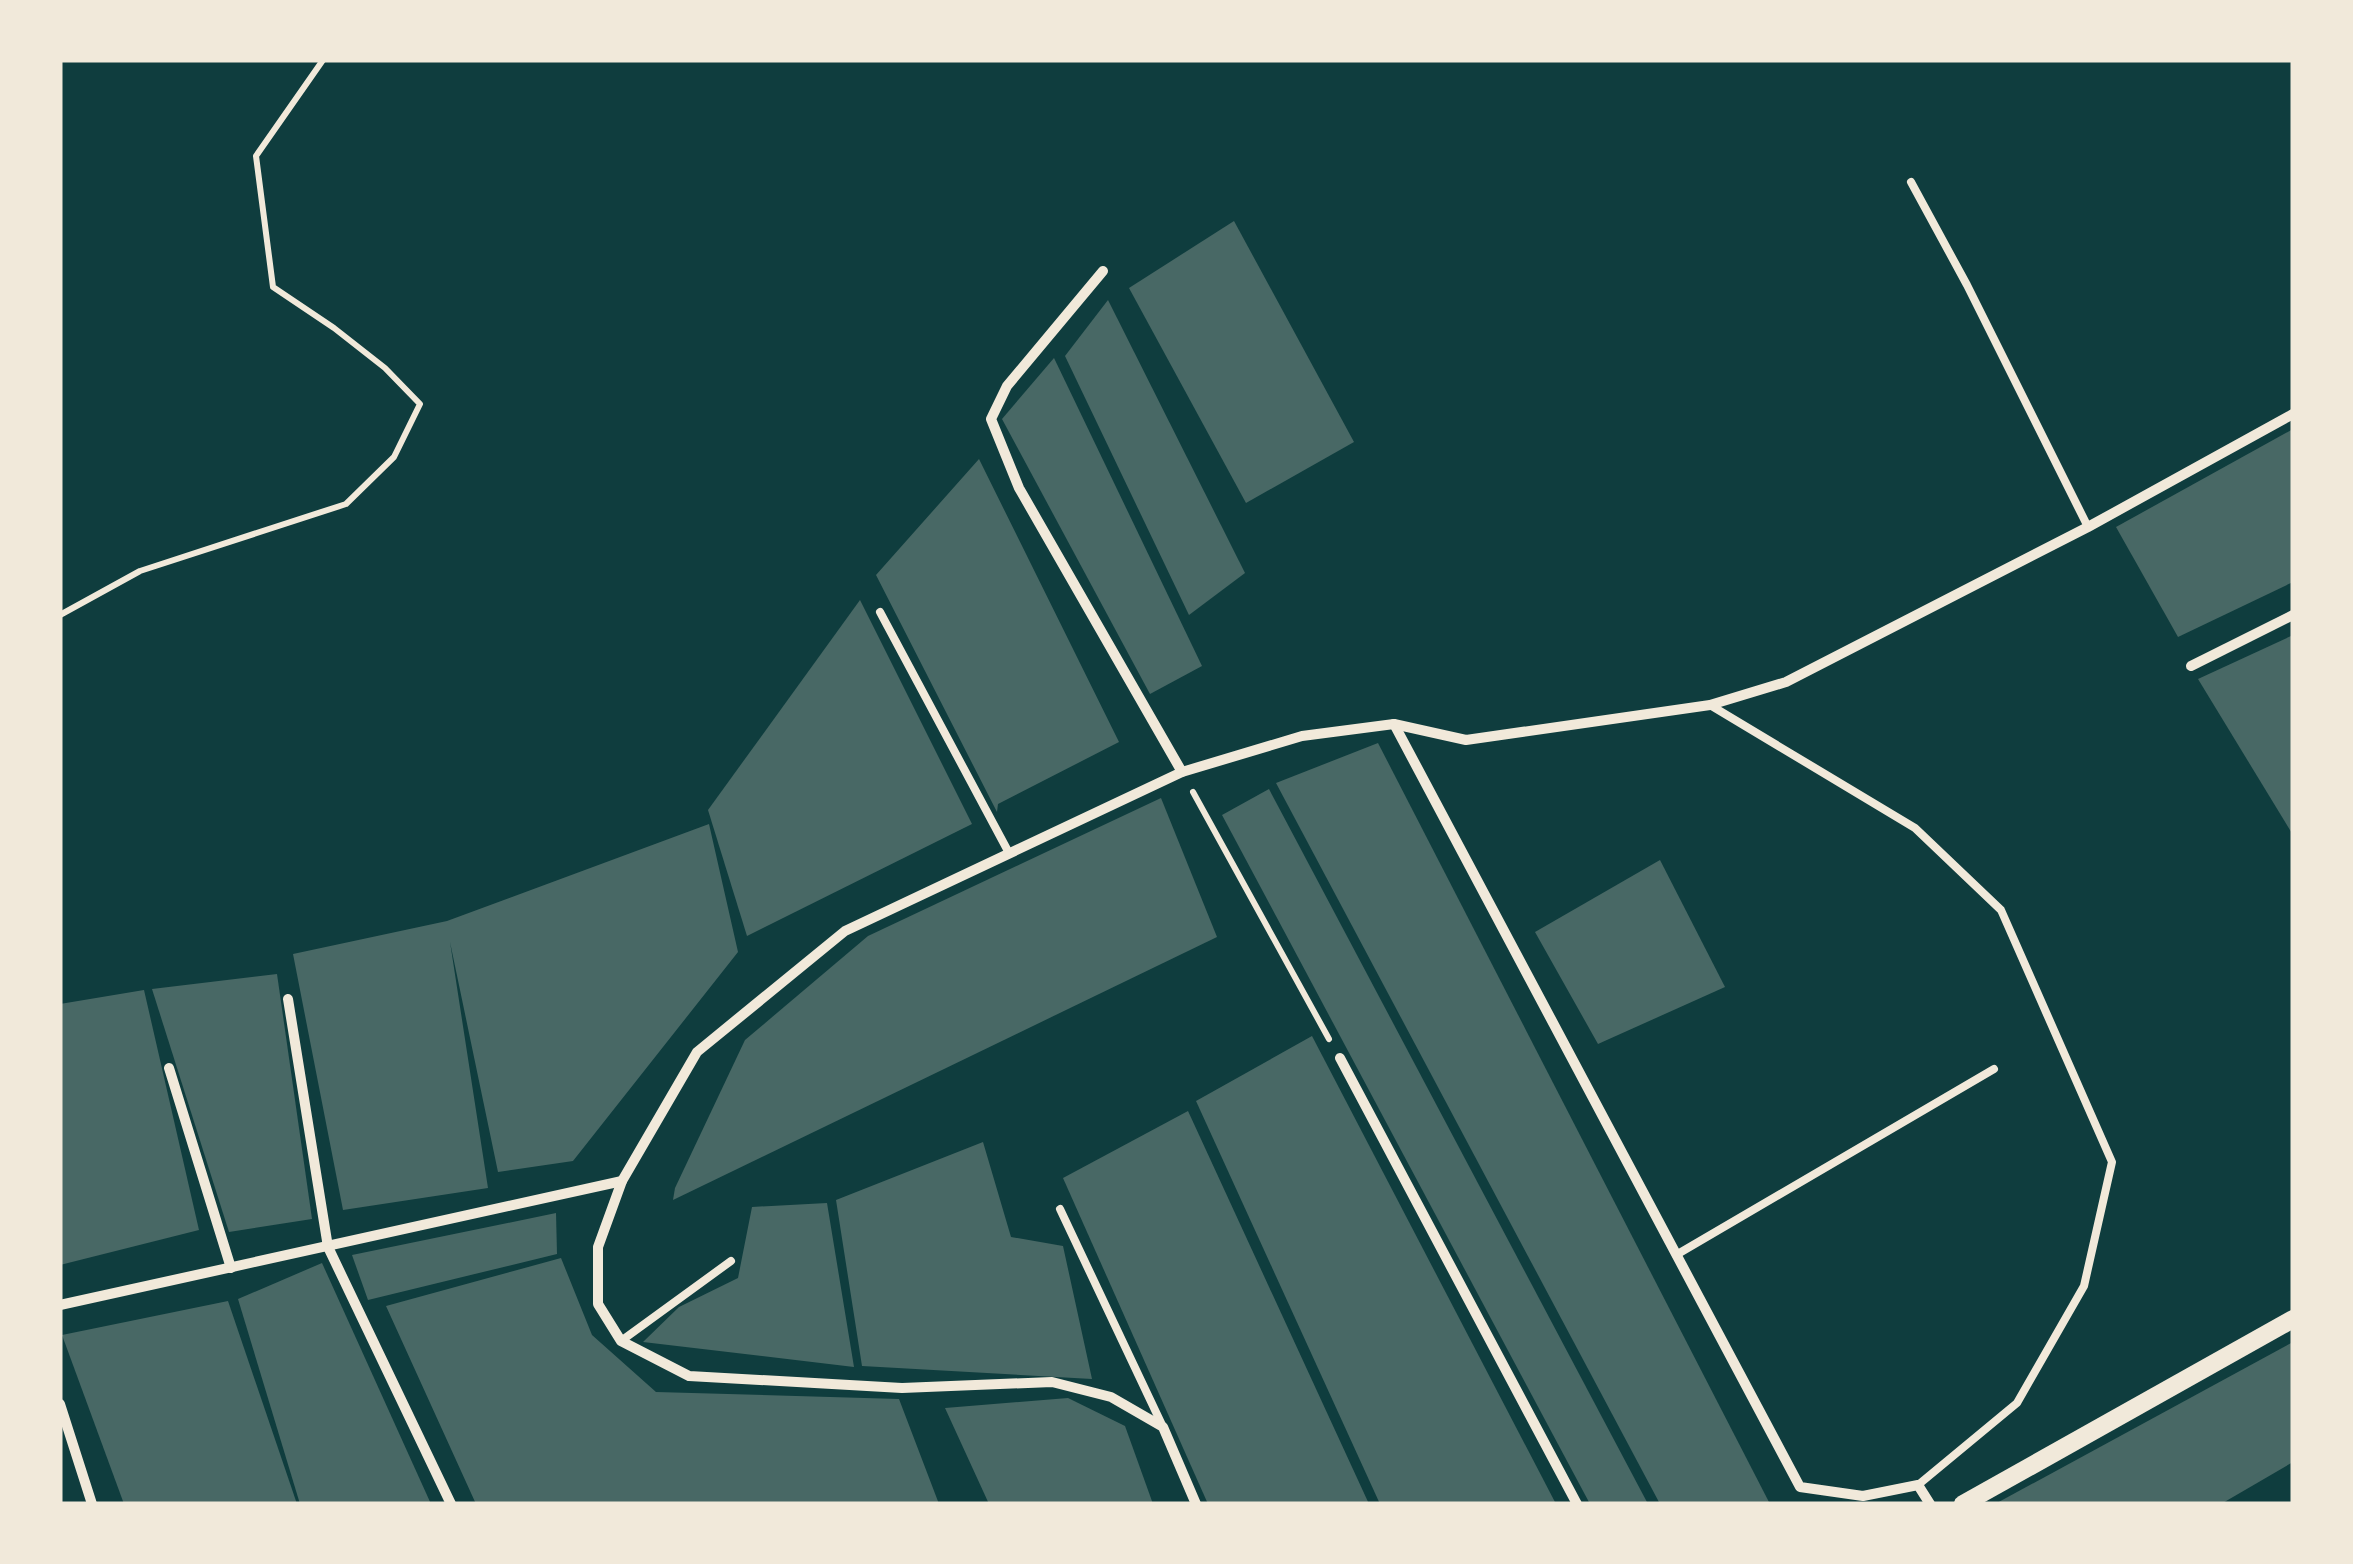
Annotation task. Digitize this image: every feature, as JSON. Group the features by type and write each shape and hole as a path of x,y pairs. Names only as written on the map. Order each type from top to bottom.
{"street":[{"path":"1104,271 1007,386 991,419 1019,488 1182,772"},
{"path":"1196,1504 1163,1428 1111,1397 1052,1382 902,1388 689,1376 620,1340 598,1304 598,1248 622,1181 698,1052 845,931 1182,772 1302,736 1394,724 1466,740 1710,706 1786,682 2088,528 2293,414"},
{"path":"2192,666 2293,615"},
{"path":"1394,724 1800,1488 1863,1496 1918,1485 1930,1504"},
{"path":"288,999 328,1246 452,1504"},
{"path":"1340,1058 1577,1504"},
{"path":"169,1068 231,1268"},
{"path":"60,1306 622,1181"},
{"path":"1962,1504 2293,1319"},
{"path":"60,1404 92,1504"}],"lane":[{"path":"1911,182 2088,528"},
{"path":"880,612 1009,853"},
{"path":"1710,706 1914,828 2002,910 2112,1162 2084,1286 2016,1403 1918,1485"},
{"path":"1676,1255 1994,1069"},
{"path":"1060,1210 1163,1428"},
{"path":"620,1340 731,1261"}],"path":[{"path":"60,614 140,572 346,504 394,457 420,404 385,368 273,287 256,156 323,60"},
{"path":"1182,772 1340,1058"}],"building":[{"path":"1234,221 1354,442 1246,503 1129,288"},
{"path":"1108,300 1245,573 1189,615 1065,356"},
{"path":"1054,358 1202,666 1150,694 1002,419"},
{"path":"2293,429 2293,582 2178,637 2116,527"},
{"path":"979,459 1119,742 998,804 997,812 876,575"},
{"path":"860,600 972,824 747,936 708,810"},
{"path":"2291,636 2293,639 2293,835 2198,679"},
{"path":"1378,743 1770,1504 1660,1504 1276,783"},
{"path":"1269,789 1648,1504 1590,1504 1222,815"},
{"path":"1161,798 1217,937 673,1200 675,1188 745,1040 868,936"},
{"path":"709,824 738,952 573,1161 498,1172 450,942 488,1188 343,1210 293,954 447,921"},
{"path":"1660,860 1725,987 1598,1044 1535,932"},
{"path":"277,974 312,1219 229,1232 152,989"},
{"path":"144,990 199,1230 60,1265 60,1004"},
{"path":"1312,1036 1556,1504 1380,1504 1196,1101"},
{"path":"1188,1111 1369,1504 1208,1504 1063,1178"},
{"path":"983,1142 1011,1237 1063,1246 1092,1379 862,1366 836,1200"},
{"path":"827,1203 854,1367 643,1342 679,1307 738,1278 752,1207"},
{"path":"556,1213 557,1254 368,1300 352,1255"},
{"path":"561,1258 592,1335 656,1392 899,1399 939,1504 476,1504 386,1306"},
{"path":"322,1263 431,1504 300,1504 238,1299"},
{"path":"228,1301 297,1504 124,1504 62,1335"},
{"path":"2293,1342 2293,1462 2221,1504 1995,1504"},
{"path":"1068,1398 1125,1426 1153,1504 989,1504 945,1408"}]}
